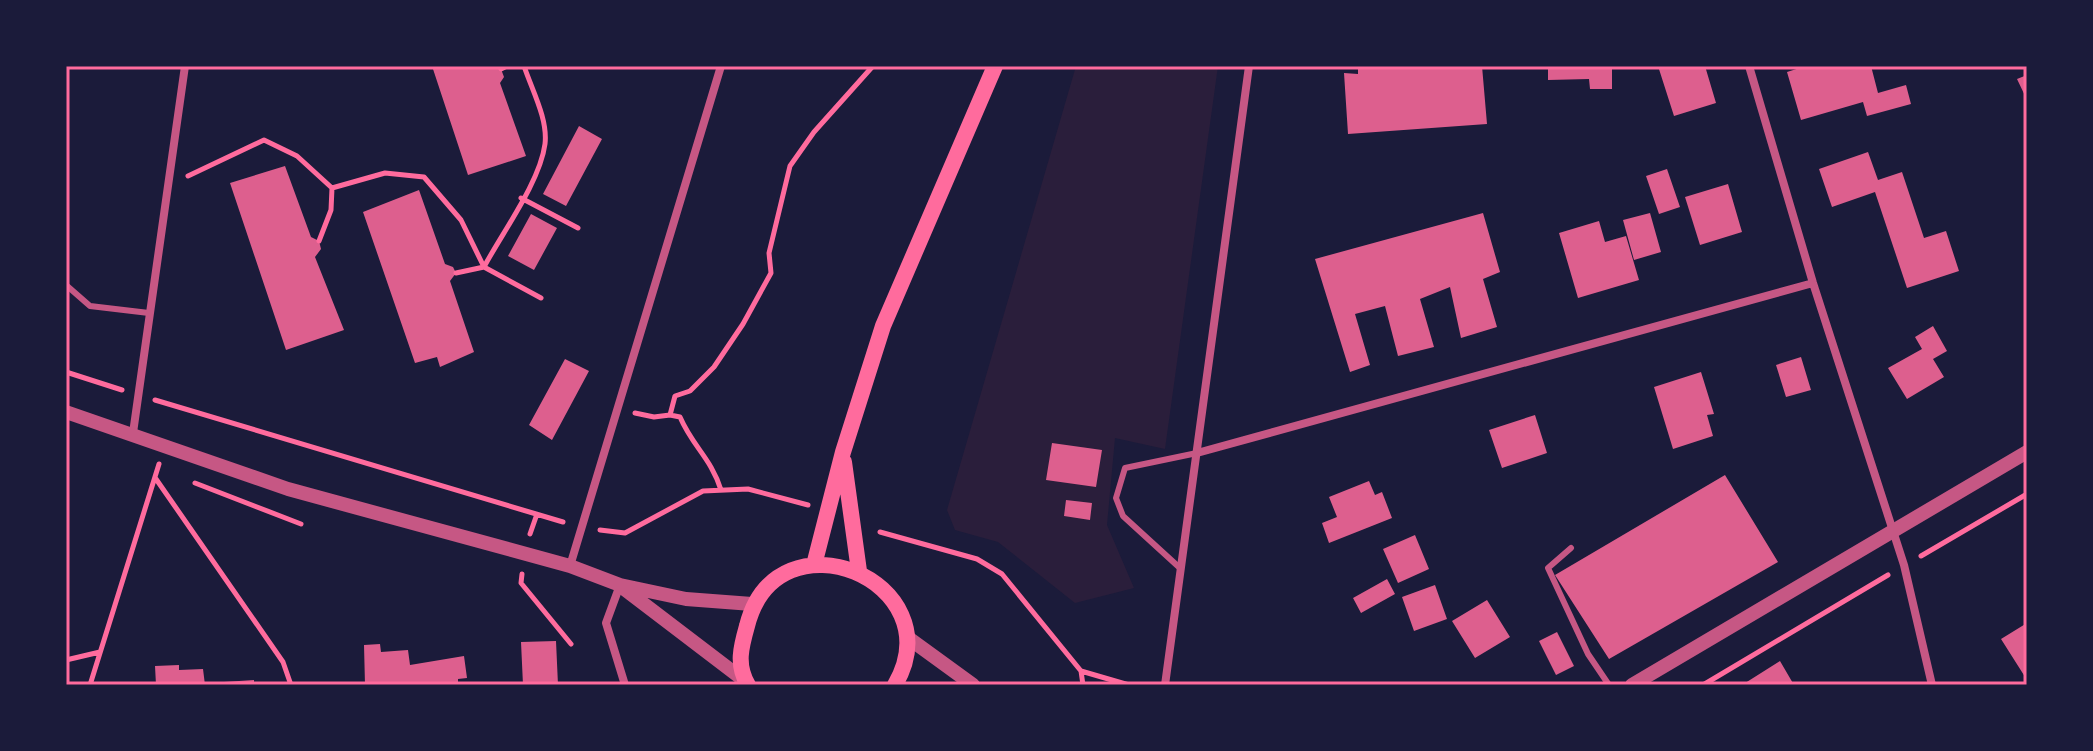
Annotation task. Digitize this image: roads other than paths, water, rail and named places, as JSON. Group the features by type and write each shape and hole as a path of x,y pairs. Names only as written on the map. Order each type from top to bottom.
{"main road":[{"path":"814,565 843,452 883,326 995,66"},
{"path":"843,452 859,571"},
{"path":"747,683 739,656 752,604 778,576 814,565 835,564 859,571 888,592 903,620 907,637 904,670 895,685"}],"street":[{"path":"133,433 185,66"},
{"path":"570,566 721,66"},
{"path":"1165,685 1249,66"},
{"path":"1749,66 1813,283 1904,565 1932,685"},
{"path":"1197,453 1813,283"},
{"path":"66,412 164,443 288,489 570,566 620,585 686,599 752,604"},
{"path":"1632,685 2027,452"},
{"path":"620,585 747,683"},
{"path":"620,585 606,623 625,685"},
{"path":"907,637 973,685"}],"lane":[{"path":"66,285 90,306 149,313"},
{"path":"1181,569 1123,516 1116,498 1125,468 1197,453"},
{"path":"1571,548 1548,568 1588,654 1609,685"}]}
